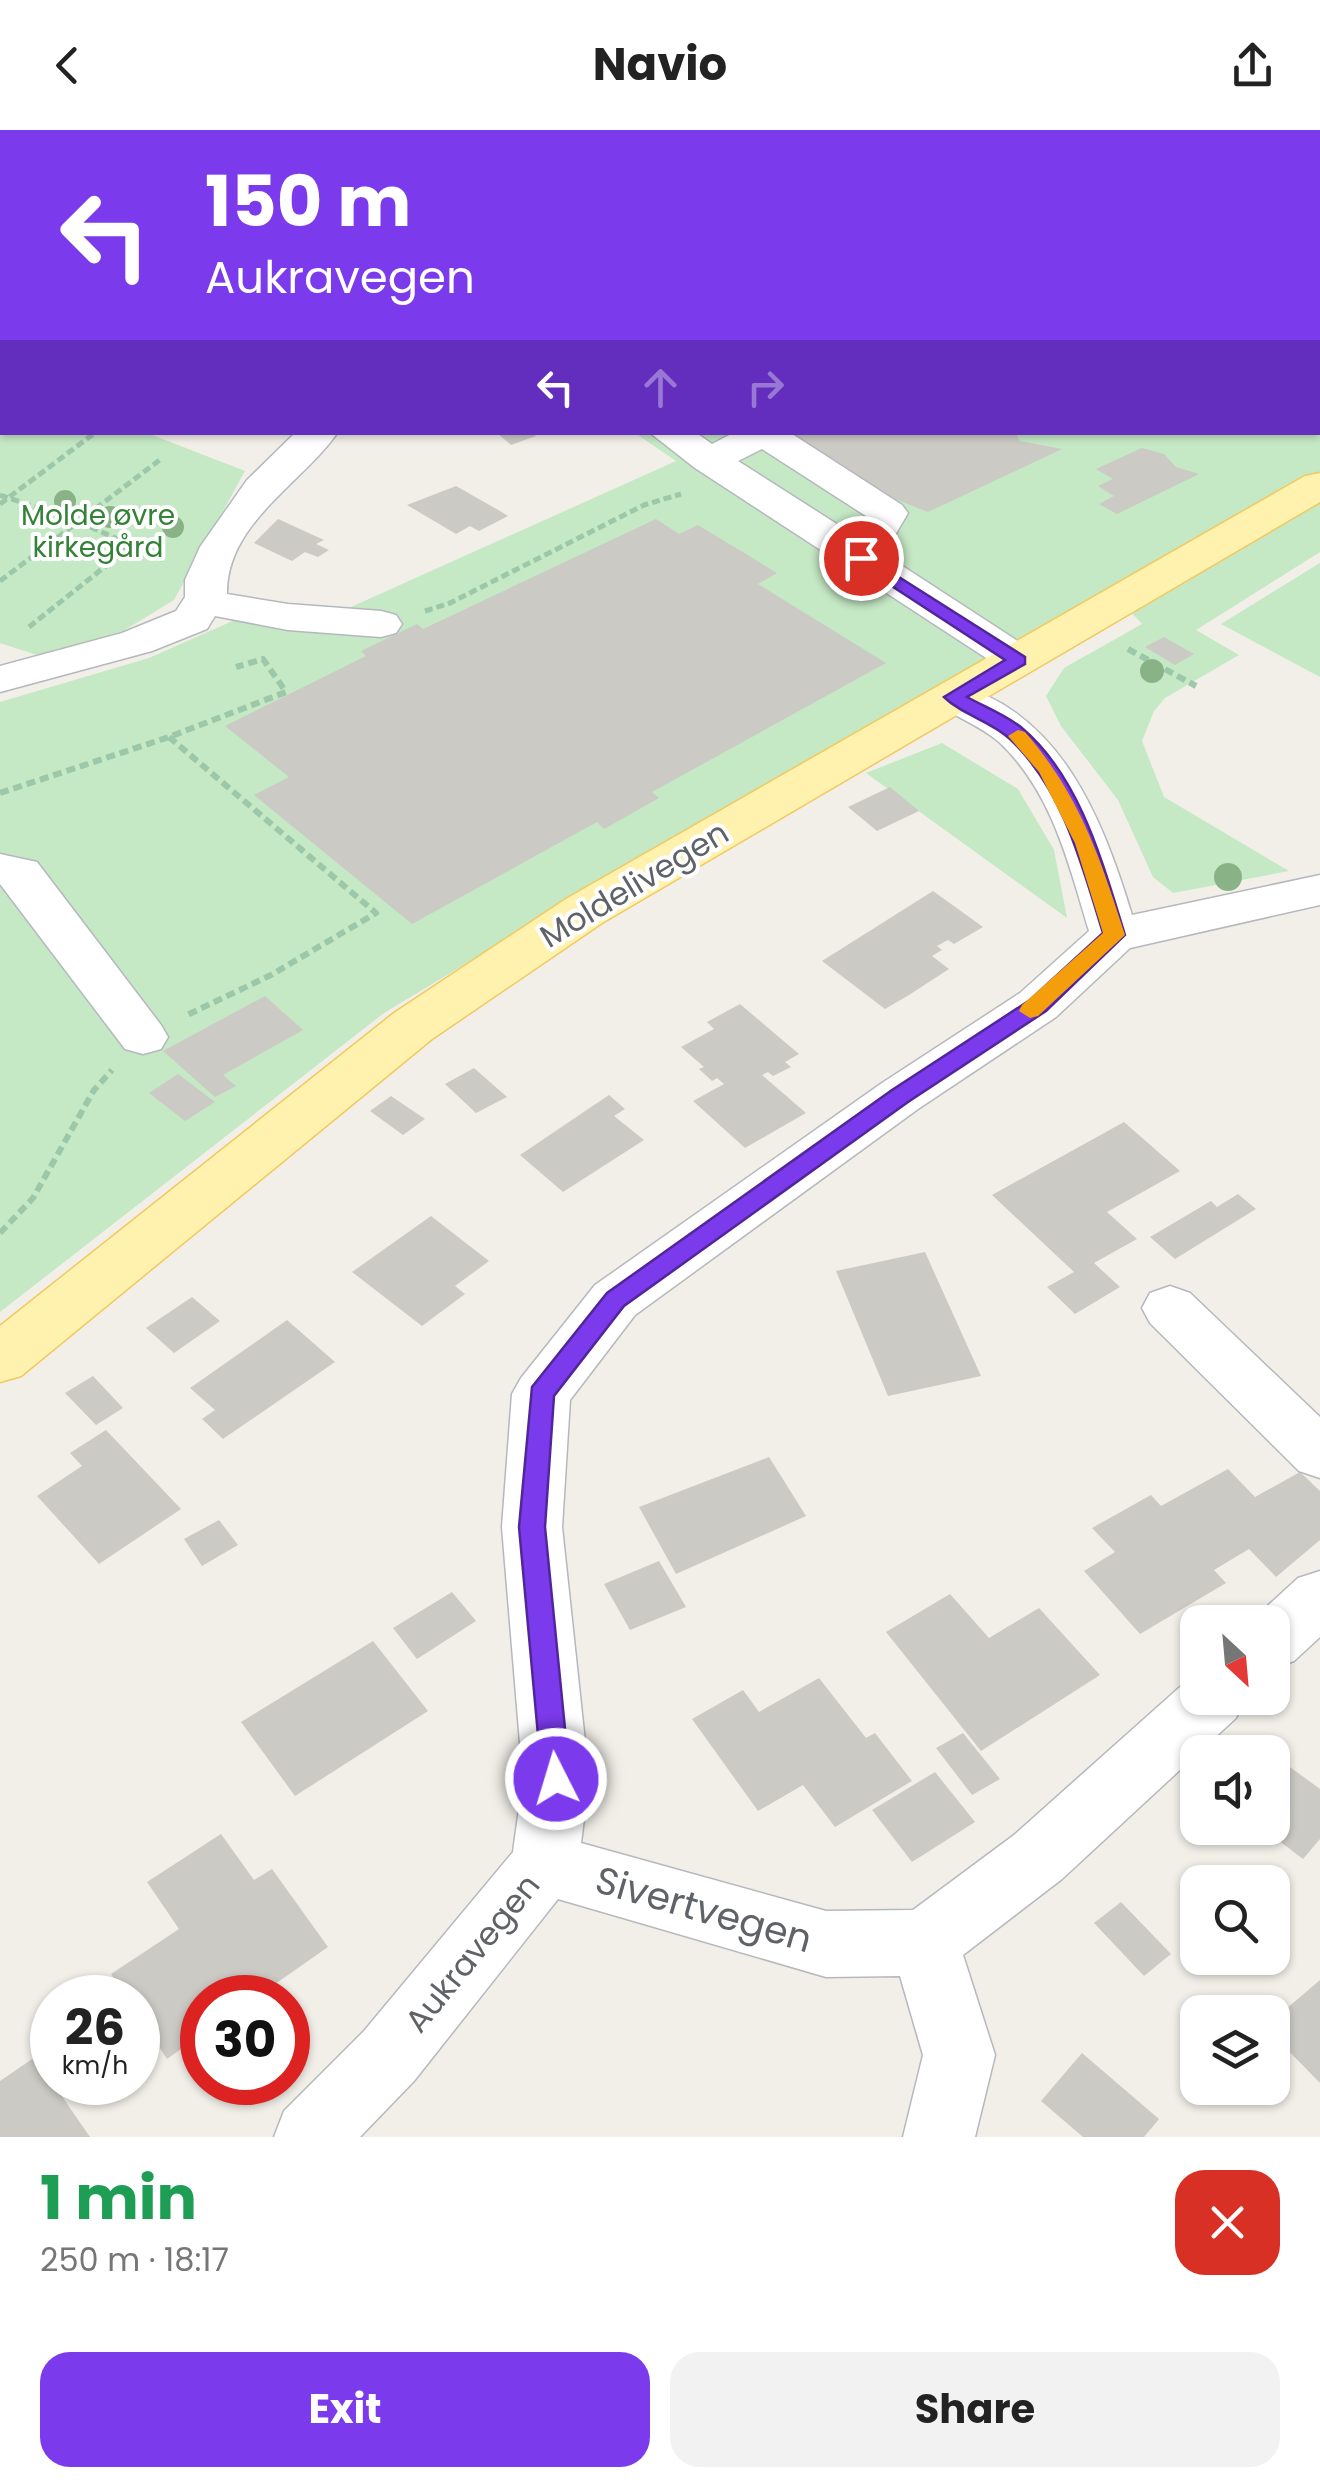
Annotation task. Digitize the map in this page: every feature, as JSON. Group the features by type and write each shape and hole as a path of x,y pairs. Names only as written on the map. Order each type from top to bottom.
{"main road":[{"name":"Moldelivegen","path":"0,1360 413,1026 630,884 1320,486"}],"street":[{"path":"0,679 22,651 137,642 192,620 220,547 261,488 317,435"},
{"path":"672,435 1018,660"},
{"path":"205,591 288,617 381,624"},
{"path":"954,697 1014,732 1047,770 1086,843 1114,935 1320,890"},
{"path":"0,869 20,873 142,1036"},
{"name":"Aukravegen","path":"310,2137 389,2056 544,1864 556,1779 532,1527 541,1394 615,1300 900,1096 1038,1006 1114,935"},
{"path":"1170,1308 1320,1454"},
{"path":"1290,1625 1320,1597"},
{"path":"939,2137 958,2056 925,1943 1038,1857 1193,1715"},
{"name":"Sivertvegen","path":"544,1864 826,1944 925,1943"}],"path":[{"path":"0,504 4,497 92,435"},
{"path":"0,582 161,459"},
{"path":"381,624 450,603 644,505 672,498 719,466"},
{"path":"4,497 133,544 205,591"},
{"path":"22,651 133,544"},
{"path":"1144,656 1196,686"},
{"path":"0,794 170,737 286,692 263,659 236,668"},
{"path":"0,1233 33,1198 94,1090 142,1036 271,975 376,913 170,737"}],"green space":[{"name":"Molde øvre kirkegård","path":"0,435 152,435 245,471 174,600 123,631 37,655 0,643"},
{"path":"638,435 1320,435 1320,474 643,857 384,1013 0,1312 0,702 149,658 246,615 351,607 676,461"},
{"path":"1320,502 1320,552 1196,630 1239,655 1165,698 1154,711 1142,741 1164,797 1289,871 1173,893 1153,877 1118,800 1061,726 1046,696 1064,668 1142,624 1130,611"},
{"path":"1320,563 1320,677 1221,624"},
{"path":"942,743 1018,789 1054,850 1067,918 866,773"}],"building":[{"path":"499,435 536,436 511,445"},
{"path":"794,435 1017,435 1020,441 1062,449 928,512 895,499"},
{"path":"1142,448 1164,454 1176,467 1199,474 1117,514 1099,504 1114,496 1098,486 1113,479 1096,469"},
{"path":"456,486 508,516 479,531 470,526 456,534 407,505"},
{"path":"278,519 324,540 316,544 329,550 318,557 305,552 292,561 254,543"},
{"path":"656,519 679,534 698,525 777,573 758,584 886,663 652,792 659,798 604,829 597,822 412,924 254,795 289,777 225,726 366,656 361,651 417,624 423,629"},
{"path":"1164,637 1194,654 1175,665 1145,647"},
{"path":"890,787 919,811 877,831 848,807"},
{"path":"933,891 983,927 954,944 948,940 937,946 942,950 932,956 949,969 909,995 885,1009 822,961"},
{"path":"265,996 303,1030 223,1075 236,1086 215,1097 163,1051"},
{"path":"740,1004 799,1054 785,1062 791,1067 773,1076 768,1072 762,1075 806,1113 745,1148 693,1101 724,1084 717,1078 712,1081 699,1069 704,1067 681,1047 714,1029 707,1022"},
{"path":"474,1068 507,1097 476,1113 445,1084"},
{"path":"178,1074 215,1102 185,1121 149,1093"},
{"path":"609,1095 625,1109 614,1116 644,1140 563,1192 520,1155"},
{"path":"391,1096 425,1119 403,1135 370,1111"},
{"path":"1124,1122 1180,1171 1107,1212 1137,1239 1094,1263 1120,1287 1075,1314 1047,1287 1074,1272 992,1195"},
{"path":"1238,1194 1256,1209 1175,1259 1150,1237 1211,1201 1217,1207"},
{"path":"431,1216 489,1261 455,1286 465,1294 422,1326 352,1272"},
{"path":"925,1252 981,1376 888,1396 836,1271"},
{"path":"192,1297 220,1321 174,1353 146,1328"},
{"path":"287,1320 335,1362 223,1439 202,1419 215,1410 190,1388"},
{"path":"93,1376 123,1408 96,1425 65,1393"},
{"path":"106,1430 181,1509 99,1564 37,1496 82,1466 70,1453"},
{"path":"769,1457 806,1516 676,1574 639,1507"},
{"path":"1228,1469 1255,1497 1300,1472 1320,1491 1320,1540 1276,1577 1249,1549 1214,1570 1226,1583 1189,1605 1180,1605 1180,1610 1140,1634 1084,1571 1115,1552 1092,1528 1151,1495 1161,1506"},
{"path":"219,1520 238,1545 202,1566 184,1539"},
{"path":"659,1561 686,1607 630,1630 604,1584"},
{"path":"452,1592 476,1621 417,1659 393,1628"},
{"path":"950,1594 989,1638 1039,1608 1100,1675 981,1751 886,1632"},
{"path":"373,1641 428,1711 295,1796 241,1722"},
{"path":"819,1678 866,1738 875,1733 912,1781 835,1827 803,1785 758,1811 692,1719 743,1690 759,1712"},
{"path":"963,1733 1000,1779 972,1795 936,1748"},
{"path":"1290,1767 1320,1789 1320,1839 1303,1859 1284,1845 1290,1845"},
{"path":"935,1772 975,1822 912,1862 872,1810"},
{"path":"221,1834 254,1880 272,1869 328,1947 288,1975 180,1975 180,2050 167,2059 160,2048 160,1975 111,1974 179,1929 147,1882"},
{"path":"1121,1902 1171,1954 1144,1976 1094,1923"},
{"path":"1320,1980 1320,2083 1290,2052 1290,2006"},
{"path":"1082,2053 1159,2119 1144,2137 1083,2137 1041,2101"},
{"path":"30,2060 30,2105 68,2105 90,2137 0,2137 0,2081"}],"slow traffic":[{"path":"1018,736 1047,770 1086,843 1114,935 1030,1011"}],"route":[{"path":"556,1779 532,1527 541,1394 615,1300 900,1096 1038,1006 1114,935 1086,843 1047,770 1014,732 954,697 1018,660 861,558"}]}
